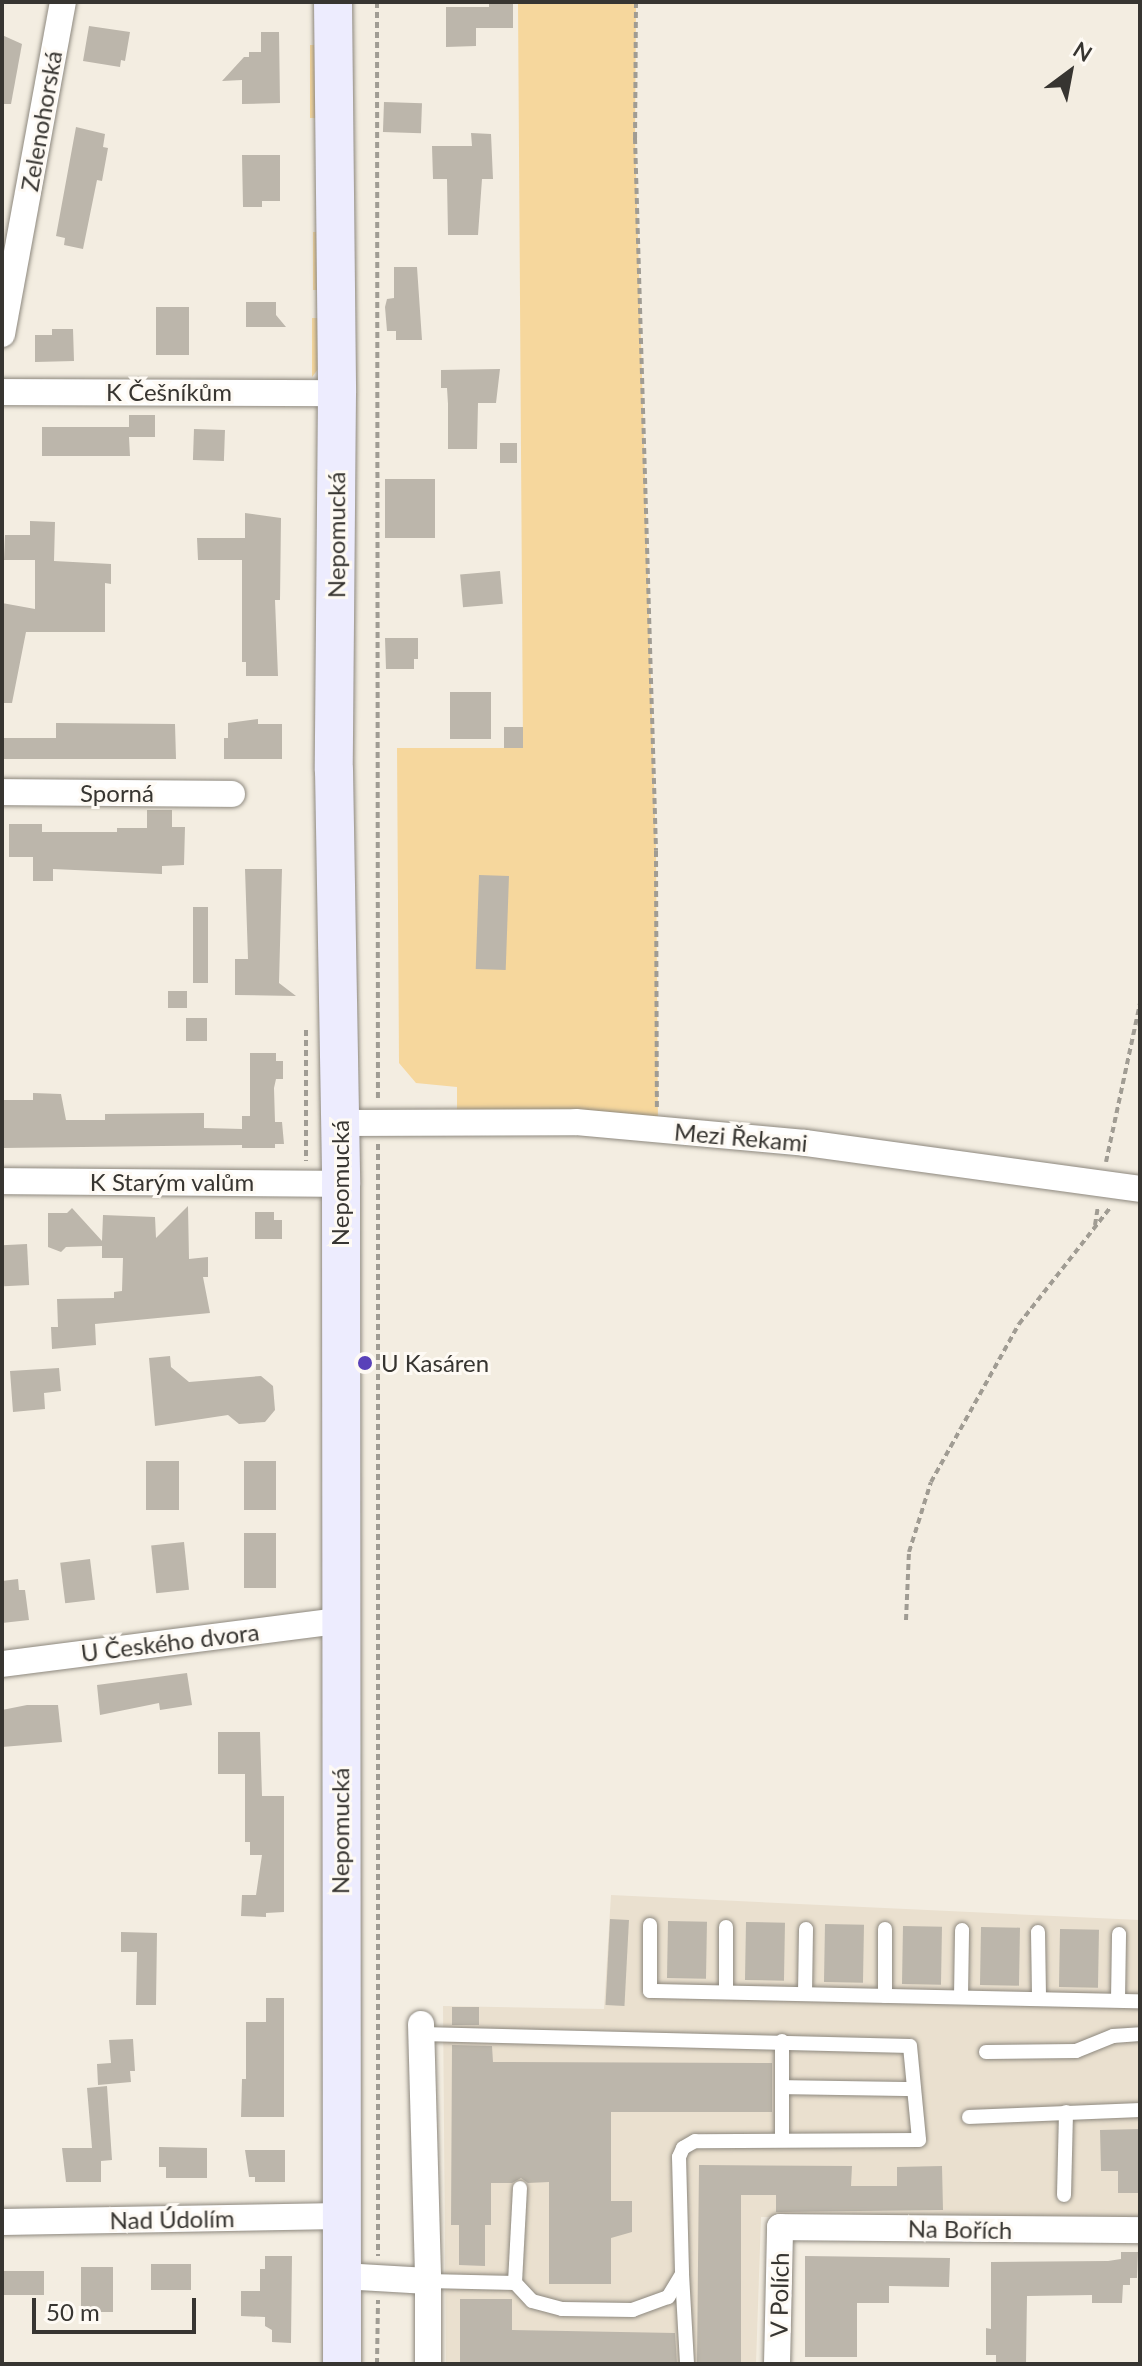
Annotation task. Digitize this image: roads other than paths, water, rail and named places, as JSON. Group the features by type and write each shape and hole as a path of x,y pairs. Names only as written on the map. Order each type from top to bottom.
{"street":[{"name":"Zelenohorská","path":"2,334 63,2"},
{"name":"Nepomucká","path":"333,2 337,393 334,770 341,1184 341,2216 360,2278 342,2364"},
{"name":"K Češníkům","path":"2,392 337,393"},
{"name":"Sporná","path":"2,792 232,794"},
{"name":"Mezi Řekami","path":"340,1123 576,1122 805,1143 1122,1186"},
{"name":"K Starým valům","path":"2,1181 341,1184"},
{"name":"U Českého dvora","path":"2,1664 339,1621"},
{"path":"421,2029 428,2364"},
{"name":"Nad Údolím","path":"2,2222 341,2216"},
{"name":"Na Bořích","path":"780,2227 1140,2230"},
{"name":"V Polích","path":"777,2364 780,2227"},
{"path":"360,2278 428,2281"}],"lane":[{"path":"650,1925 650,1991 1140,2001"},
{"path":"726,1927 726,1992"},
{"path":"805,1994 806,1929"},
{"path":"885,1929 885,1996"},
{"path":"961,1997 962,1930"},
{"path":"1038,1932 1039,1999"},
{"path":"1118,2000 1119,1934"},
{"path":"421,2029 910,2046 919,2140 695,2141 683,2148 679,2157 687,2364"},
{"path":"986,2052 1076,2051 1113,2036 1140,2034"},
{"path":"782,2041 782,2139"},
{"path":"782,2087 914,2089"},
{"path":"969,2117 1140,2110"},
{"path":"1064,2195 1066,2112"},
{"path":"515,2283 520,2188"},
{"path":"428,2281 515,2283 532,2301 562,2309 633,2310 668,2297 682,2274"}],"place":[{"name":"U Kasáren","path":"365,1363"}]}
